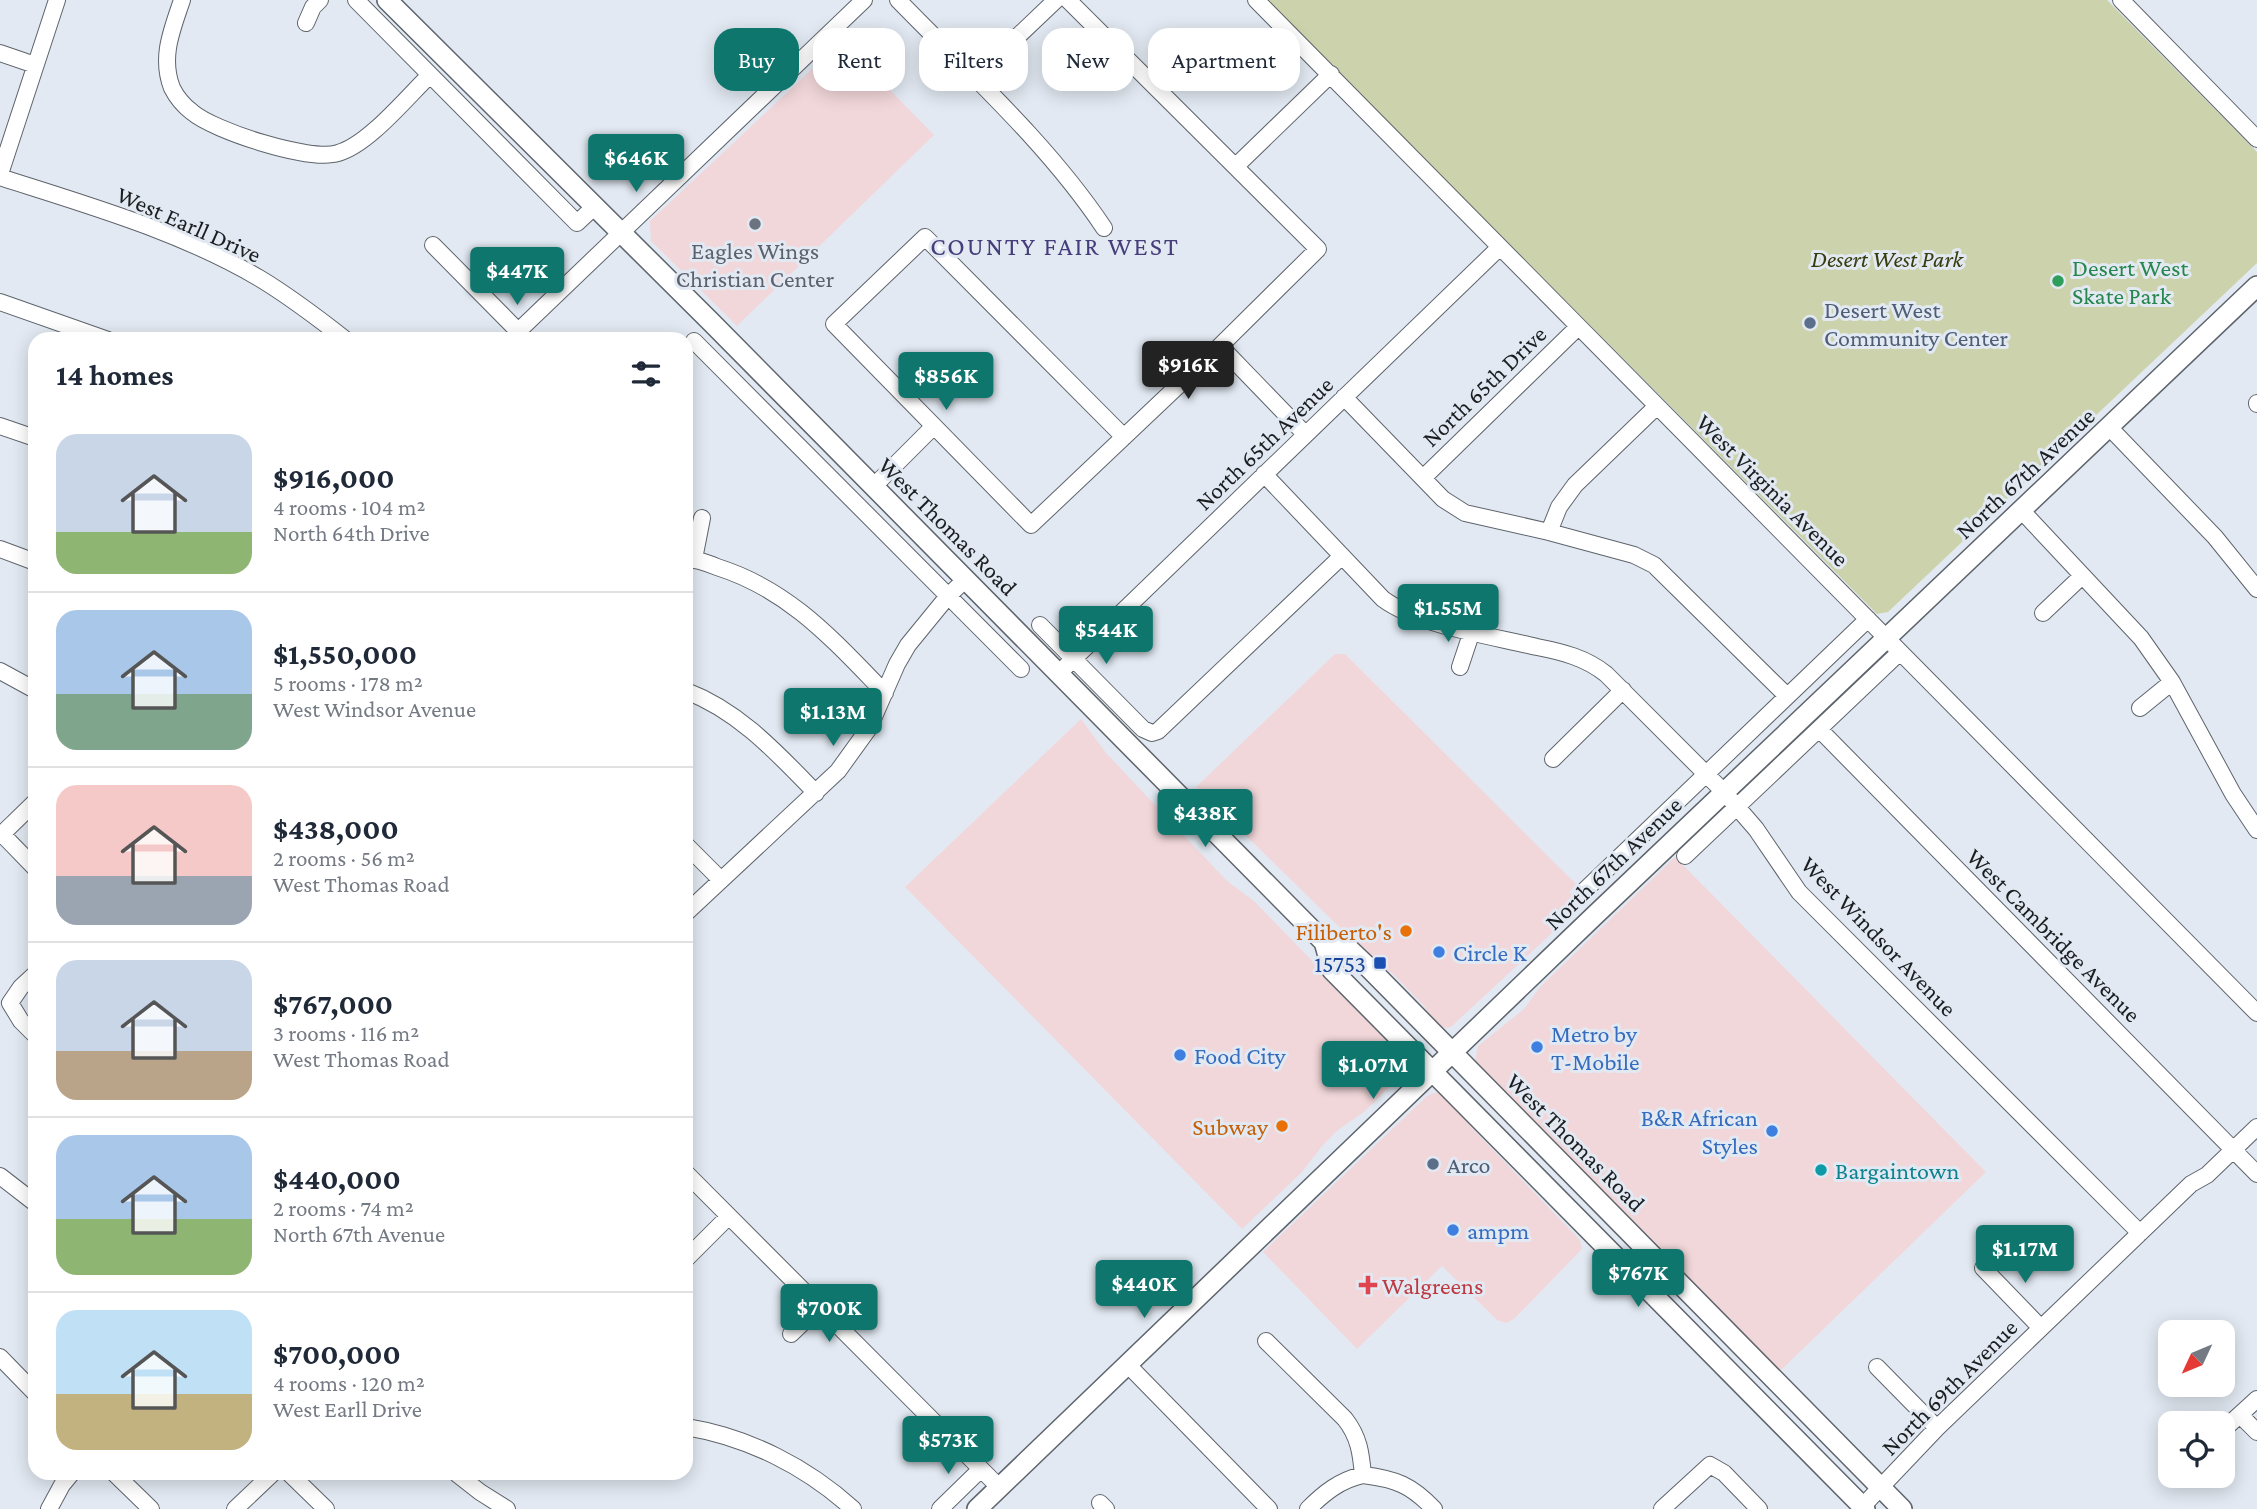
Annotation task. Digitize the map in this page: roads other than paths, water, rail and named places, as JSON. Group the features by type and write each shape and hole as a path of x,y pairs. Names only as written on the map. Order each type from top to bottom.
{"main road":[{"name":"West Thomas Road","path":"387,0 966,579 1066,666 1324,942 1332,970 1862,1508"},
{"name":"North 67th Avenue","path":"977,1509 1886,637 2257,286"},
{"name":"West Thomas Road","path":"1324,942 1350,950 1902,1509"}],"street":[{"path":"0,175 57,0"},
{"path":"182,0 168,44 167,94 206,121 326,163 367,137 430,75"},
{"path":"306,23 313,7 320,0"},
{"path":"356,0 577,223 594,207"},
{"path":"517,332 864,0"},
{"path":"898,0 925,28"},
{"path":"1027,28 1056,0"},
{"path":"1068,0 1318,249 1220,346 1031,526 834,324 925,237 1124,437"},
{"name":"West Virginia Avenue","path":"1256,0 2257,1013"},
{"path":"2121,0 2257,139"},
{"path":"0,53 35,65"},
{"path":"1236,166 1331,74"},
{"path":"986,91 1079,190 1104,228"},
{"name":"West Earll Drive","path":"0,175 111,213 219,257 258,277 335,332"},
{"path":"433,245 511,332"},
{"name":"North 65th Avenue","path":"1066,666 1500,247"},
{"path":"0,302 85,332"},
{"path":"693,342 712,323"},
{"name":"North 65th Drive","path":"1423,478 1578,327"},
{"path":"1220,346 1305,434"},
{"name":"West Thomas Road","path":"693,348 1021,669"},
{"path":"1344,397 1443,499 1465,513 1634,555 1654,565 1787,696"},
{"path":"1549,532 1559,507 1575,485 1657,406"},
{"path":"0,426 28,436"},
{"path":"874,486 934,426"},
{"path":"2109,427 2215,537 2257,589"},
{"name":"West Windsor Avenue","path":"1264,474 1394,606 1416,616 1569,654 1595,665 1724,792 1756,830 1799,892 2140,1233"},
{"path":"2021,510 2141,638 2172,682 2233,794 2257,830"},
{"path":"693,549 702,518"},
{"path":"0,549 28,559"},
{"name":"West Thomas Road","path":"1040,625 1066,666 1143,729 1152,733 1158,731 1342,556"},
{"path":"693,560 758,583 797,607 885,693"},
{"path":"2043,613 2082,576"},
{"path":"693,906 816,793 850,757 869,728 908,645 948,596 966,579"},
{"name":"North 67th Avenue","path":"1583,892 1868,619"},
{"path":"1460,667 1472,631"},
{"name":"North 67th Avenue","path":"1685,856 1900,652"},
{"path":"0,671 28,686"},
{"path":"2140,708 2172,682"},
{"path":"1553,759 1623,691"},
{"path":"693,694 711,702 748,726 816,793"},
{"name":"West Cambridge Avenue","path":"1819,729 2257,1174"},
{"path":"28,809 1,835 28,861"},
{"path":"693,852 721,880"},
{"path":"28,980 10,1003 28,1028"},
{"name":"North 69th Avenue","path":"1862,1508 1937,1429 2041,1328 2192,1184 2207,1175 2257,1127"},
{"path":"0,1176 28,1198"},
{"path":"693,1180 1000,1488"},
{"path":"693,1252 728,1217"},
{"path":"1983,1268 2041,1328"},
{"path":"792,1334 819,1307"},
{"path":"1266,1341 1345,1419 1354,1432 1362,1456 1363,1475"},
{"path":"0,1357 28,1386"},
{"path":"1127,1364 1269,1509"},
{"path":"1877,1367 1937,1429"},
{"path":"2235,1419 2257,1399"},
{"path":"2240,1415 2257,1432"},
{"path":"693,1429 729,1437 758,1448 817,1479 853,1509"},
{"path":"1662,1509 1710,1465 1724,1474 1759,1509"},
{"path":"940,1509 981,1469"},
{"path":"1308,1509 1332,1487 1352,1477 1363,1475 1382,1477 1409,1487 1434,1509"},
{"path":"49,1509 66,1480"},
{"path":"121,1480 151,1509"},
{"path":"235,1509 266,1480"},
{"path":"295,1480 326,1509"},
{"path":"465,1480 507,1509"}],"place":[{"name":"Eagles Wings Christian Center","path":"755,224"},
{"name":"Desert West Skate Park","path":"2058,281"},
{"name":"Desert West Community Center","path":"1810,323"},
{"name":"Filiberto's","path":"1406,931"},
{"name":"Circle K","path":"1439,952"},
{"name":"15753","path":"1380,963"},
{"name":"Metro by T-Mobile","path":"1537,1047"},
{"name":"Food City","path":"1180,1055"},
{"name":"Subway","path":"1282,1126"},
{"name":"B&R African Styles","path":"1772,1131"},
{"name":"Arco","path":"1433,1164"},
{"name":"Bargaintown","path":"1821,1170"},
{"name":"ampm","path":"1453,1230"},
{"name":"Walgreens","path":"1368,1285"}],"district":[{"name":"COUNTY FAIR WEST","path":"1055,246"}],"park label":[{"name":"Desert West Park","path":"1887,258"}]}
